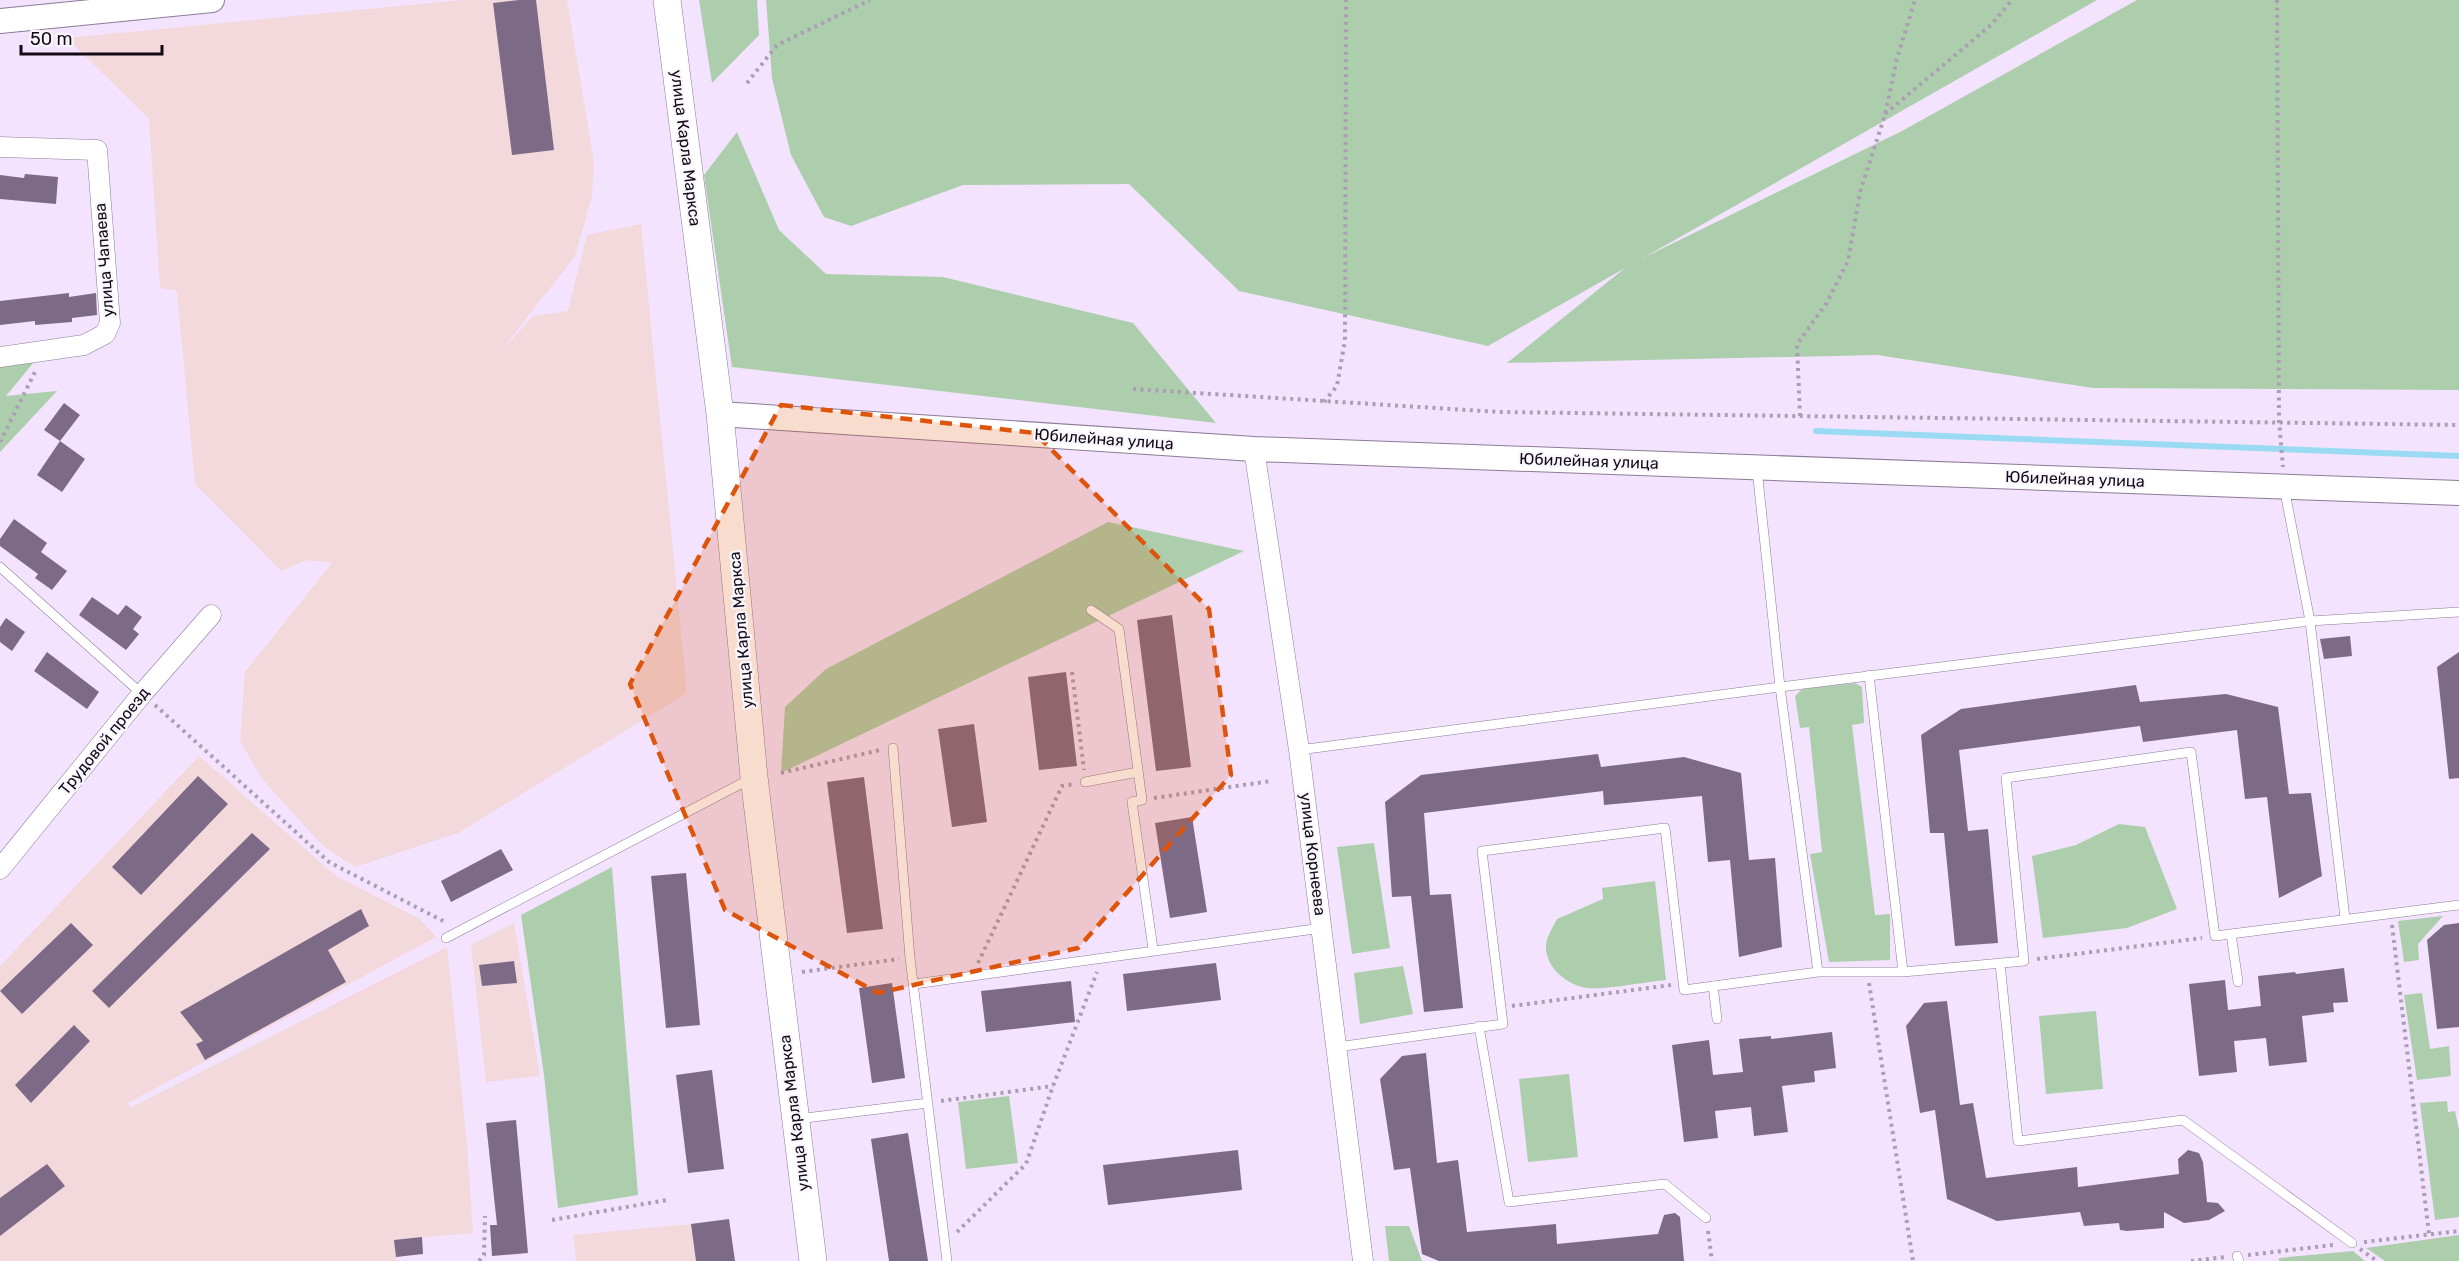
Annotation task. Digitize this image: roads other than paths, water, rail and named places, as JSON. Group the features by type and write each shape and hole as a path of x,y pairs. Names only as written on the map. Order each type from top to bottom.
{"main road":[{"name":"улица Карла Маркса","path":"668,0 720,414 754,777 813,1261"}],"street":[{"path":"0,21 212,0"},
{"name":"улица Чапаева","path":"0,147 97,150 110,323 105,334 84,345 0,357"},
{"name":"Юбилейная улица","path":"720,414 1254,449 2459,493"},
{"name":"улица Корнеева","path":"1254,449 1299,750 1363,1261"},
{"name":"Трудовой проезд","path":"1,865 142,694 211,615"}],"lane":[{"path":"1757,469 1780,687 1818,972"},
{"path":"2284,486 2310,621 2345,918"},
{"path":"0,567 142,694"},
{"path":"1091,610 1119,629 1142,800 1132,802 1154,949"},
{"path":"1299,750 1869,675 2310,621 2459,612"},
{"path":"1869,675 1903,972"},
{"path":"892,747 910,957 947,1261"},
{"path":"1337,1047 1503,1024 1482,851 1493,849 1665,828 1684,990 1818,972 1903,972 2024,960 2006,778 2191,752 2215,936 2459,905"},
{"path":"1085,782 1138,772"},
{"path":"446,938 754,777"},
{"path":"914,984 1322,927"},
{"path":"2230,934 2238,982"},
{"path":"2000,963 2018,1141 2183,1120 2352,1243"},
{"path":"1713,986 1718,1019"},
{"path":"1479,1026 1509,1202 1665,1184 1706,1218"},
{"path":"795,1119 928,1103"}],"waterway":[{"path":"1816,431 2459,456"}]}
